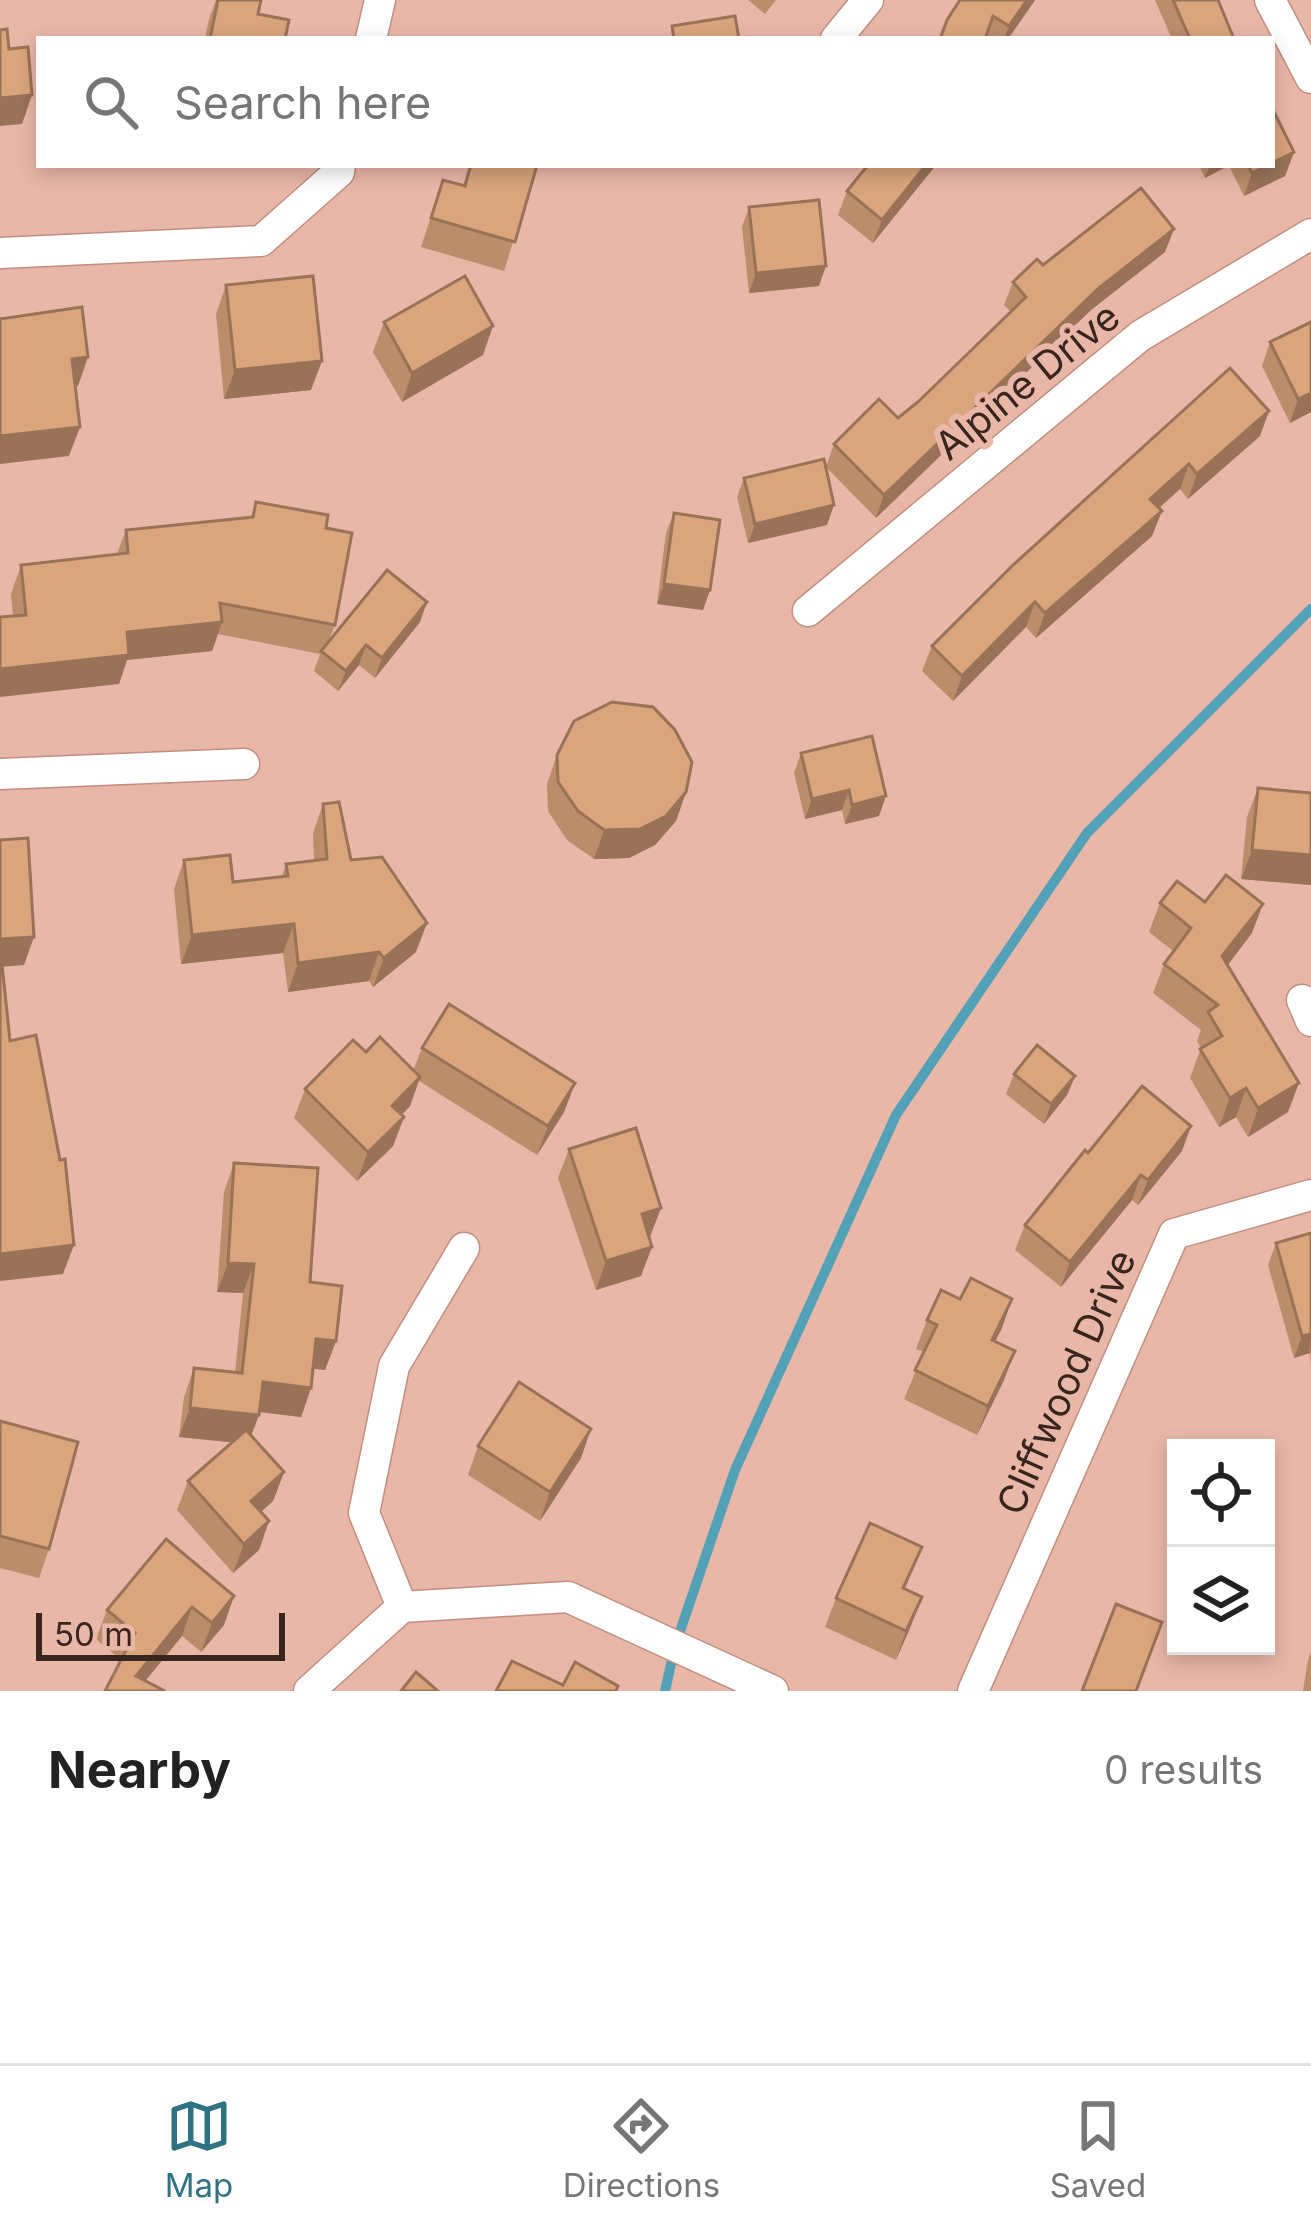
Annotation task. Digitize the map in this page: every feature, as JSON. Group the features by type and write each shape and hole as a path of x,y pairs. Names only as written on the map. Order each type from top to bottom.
{"street":[{"path":"371,36 380,0"},
{"path":"838,36 868,0"},
{"path":"1270,0 1311,78"},
{"path":"0,253 261,241 340,168"},
{"name":"Alpine Drive","path":"808,611 1140,336 1311,234"},
{"path":"0,774 244,764"},
{"name":"Cliffwood Drive","path":"973,1691 1174,1234 1311,1195"},
{"path":"402,1607 364,1513 394,1366 464,1248"},
{"path":"309,1691 402,1607 568,1597 773,1691"}],"building":[{"path":"218,0 261,0 258,14 289,20 286,36 211,36"},
{"path":"960,0 1027,0 1009,26 993,16 986,36 941,36"},
{"path":"1173,0 1218,0 1233,36 1189,36"},
{"path":"735,16 738,36 674,36 672,26"},
{"path":"7,29 9,49 28,47 32,95 0,98 0,30"},
{"path":"1275,114 1294,152 1275,162"},
{"path":"470,168 536,168 515,242 431,218 443,180 465,186"},
{"path":"866,168 924,168 882,220 847,191"},
{"path":"1141,188 1174,229 1099,288 884,495 834,444 879,399 898,418 919,401 1026,297 1013,282 1037,259 1043,265"},
{"path":"819,200 826,266 756,273 749,207"},
{"path":"313,276 322,361 235,370 226,285"},
{"path":"465,276 493,326 412,373 384,322"},
{"path":"82,307 88,357 72,359 80,427 0,436 0,319"},
{"path":"1311,322 1311,393 1298,399 1270,342"},
{"path":"1230,368 1269,411 1197,474 1189,464 1150,499 1162,511 1045,613 1035,602 962,676 932,646 1012,566"},
{"path":"824,459 834,505 755,524 744,478"},
{"path":"256,502 328,515 326,528 352,533 335,625 220,603 222,622 127,632 129,655 0,669 0,617 26,615 21,565 128,553 126,530 253,517"},
{"path":"674,513 720,520 710,590 664,584"},
{"path":"387,570 427,602 382,658 366,645 346,671 321,651"},
{"path":"612,702 653,707 675,730 692,762 686,792 666,816 640,829 604,830 578,811 558,782 557,755 574,721"},
{"path":"872,736 886,796 852,805 849,790 812,799 801,753"},
{"path":"1258,788 1311,793 1311,855 1252,850"},
{"path":"339,802 351,860 382,857 427,923 384,958 379,952 298,963 294,924 192,935 184,860 230,855 233,882 288,876 286,864 327,859 323,804"},
{"path":"28,838 34,937 0,939 0,840"},
{"path":"1226,875 1263,904 1222,956 1299,1083 1258,1108 1246,1088 1230,1098 1200,1049 1222,1036 1208,1012 1218,1005 1164,964 1191,928 1160,903 1177,881 1205,902"},
{"path":"0,945 10,1041 36,1035 60,1160 65,1159 74,1245 0,1254"},
{"path":"449,1004 575,1083 548,1126 422,1048"},
{"path":"380,1037 420,1077 392,1106 404,1117 368,1152 305,1089 353,1040 366,1052"},
{"path":"1037,1045 1075,1076 1051,1104 1014,1074"},
{"path":"1142,1086 1191,1126 1148,1180 1141,1175 1070,1262 1025,1225"},
{"path":"636,1128 661,1208 642,1214 652,1247 606,1261 569,1149"},
{"path":"234,1163 318,1168 310,1282 342,1286 336,1341 316,1339 311,1388 263,1382 259,1415 190,1408 194,1368 242,1373 254,1264 228,1263"},
{"path":"1311,1233 1311,1334 1302,1336 1276,1243"},
{"path":"971,1278 1012,1299 992,1340 1015,1351 988,1406 915,1370 937,1325 927,1320 941,1290 960,1299"},
{"path":"519,1382 591,1429 550,1492 478,1446"},
{"path":"0,1421 78,1442 49,1549 0,1536"},
{"path":"246,1430 284,1472 251,1501 269,1521 244,1544 188,1481"},
{"path":"870,1523 922,1547 903,1588 922,1597 906,1631 836,1598"},
{"path":"166,1539 234,1596 212,1623 192,1607 136,1676 165,1691 105,1691 135,1633 107,1610"},
{"path":"1116,1604 1162,1622 1136,1691 1082,1691"},
{"path":"512,1661 563,1685 575,1662 618,1686 616,1691 496,1691"},
{"path":"416,1672 438,1691 401,1691"}],"waterway":[{"path":"665,1691 675,1646 735,1470 896,1115 1087,833 1311,609"}]}
